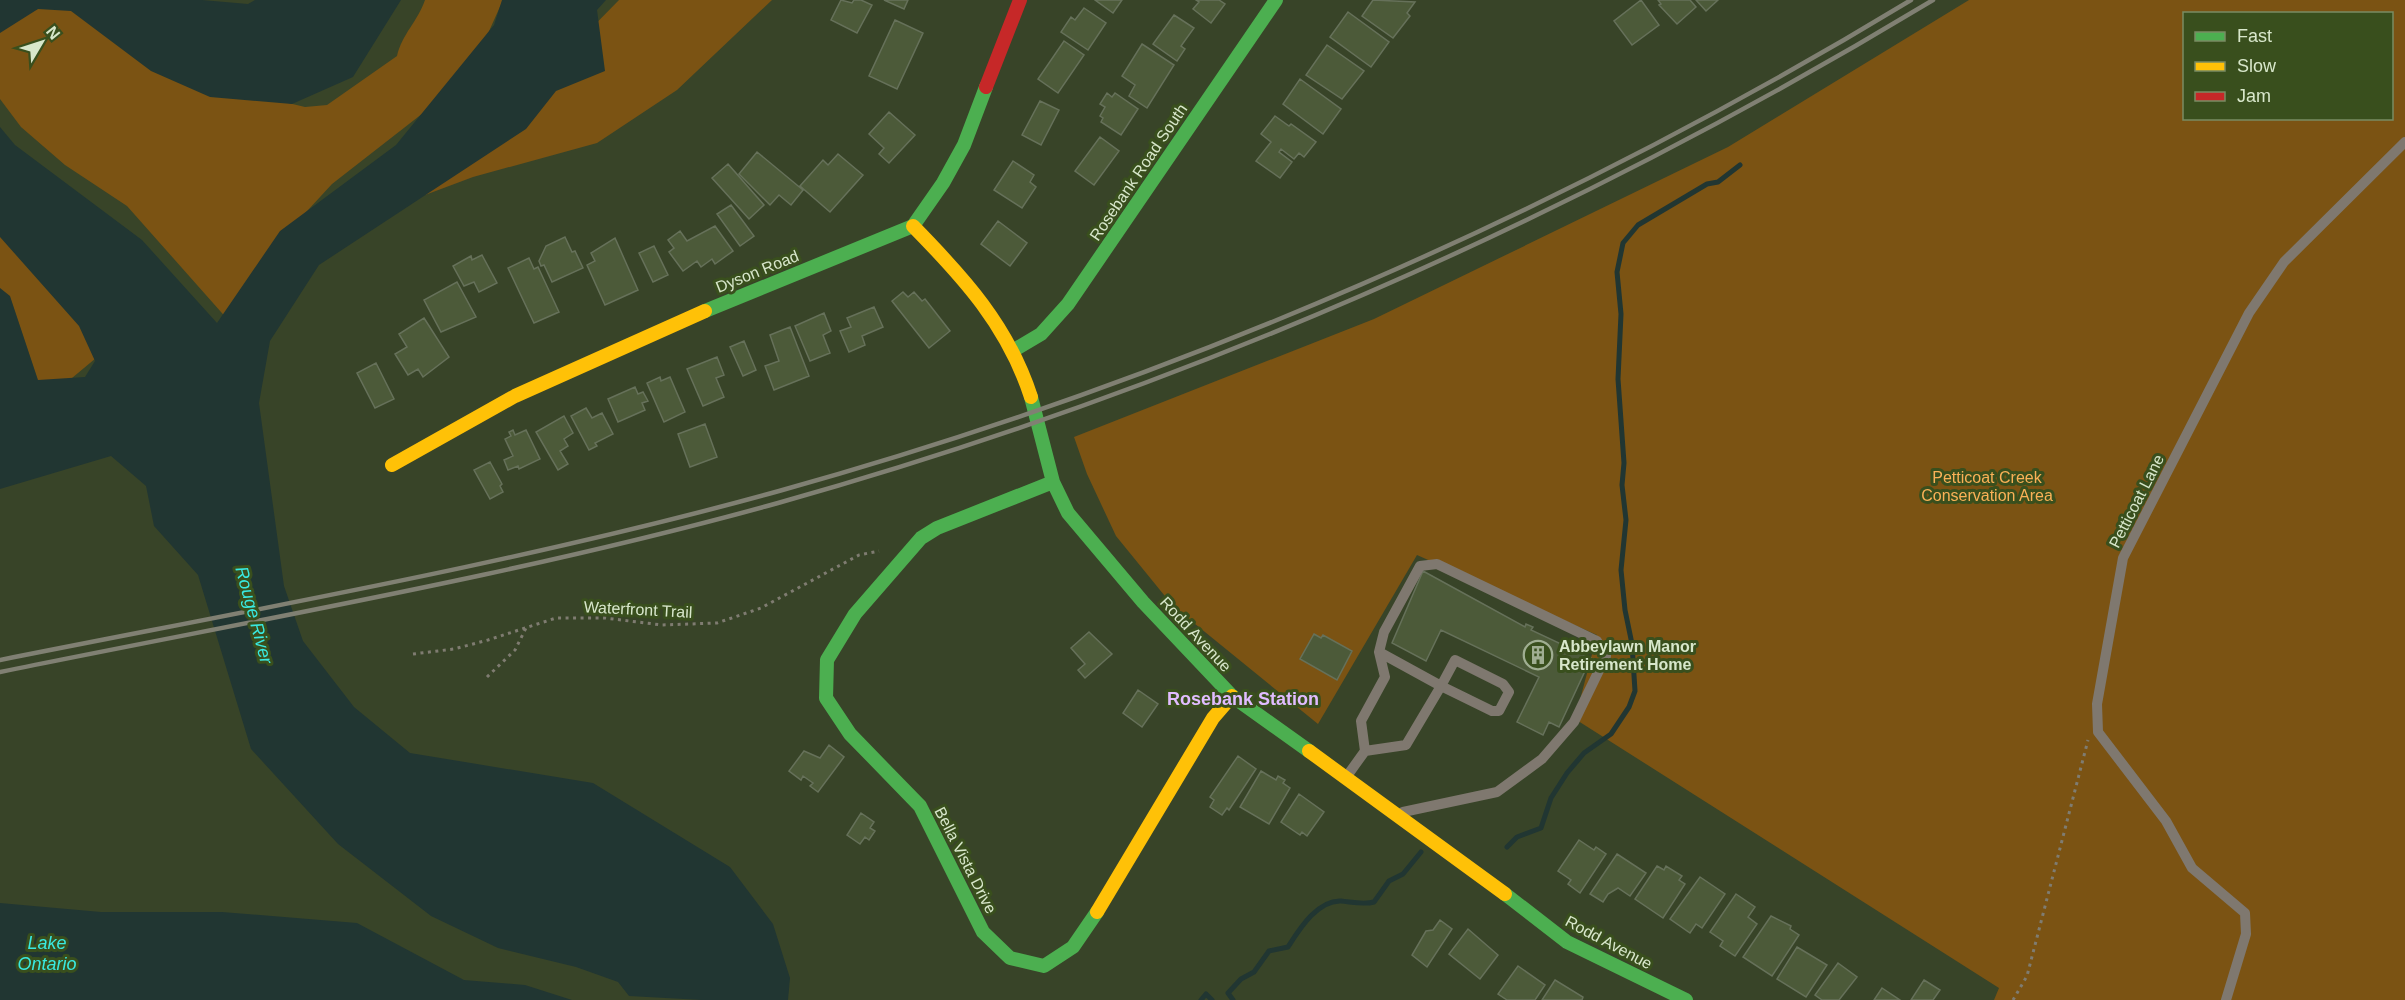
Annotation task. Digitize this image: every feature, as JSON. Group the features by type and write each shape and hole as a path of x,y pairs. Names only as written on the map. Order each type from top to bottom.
{"street":[{"path":"913,225 943,183 964,145 1020,0"},
{"name":"Rosebank Road South","path":"1014,350 1041,334 1068,304 1276,0"},
{"name":"Rodd Avenue","path":"913,225 962,276 1014,350 1031,394 1053,482 1068,513 1128,584 1232,696 1397,813 1567,942 1686,1000"},
{"name":"Dyson Road","path":"392,465 515,396 728,301 913,225"},
{"name":"Bella Vista Drive","path":"1053,482 937,528 921,538 855,614 827,660 826,698 850,734 920,806 983,932 1010,958 1044,966 1073,947 1094,917 1213,718 1232,696"}],"lane":[{"name":"Petticoat Lane","path":"2226,1000 2246,934 2245,913 2192,868 2166,821 2098,732 2097,704 2123,558 2255,304 2284,262 2405,142"},
{"path":"1347,777 1365,751 1360,721 1385,677 1379,652 1384,632 1420,566 1437,564 1597,640 1606,656 1574,722 1542,759 1497,792 1397,813"},
{"path":"1365,751 1406,745 1441,686 1455,660 1503,684 1509,692 1500,711 1492,711 1441,686 1379,652"}],"path":[{"name":"Waterfront Trail","path":"413,654 454,649 556,618 605,618 662,625 717,623 761,609 859,555 887,550"},
{"path":"487,677 515,650 526,628"},
{"path":"2013,1000 2027,976 2089,736"}],"green space":[{"path":"59,0 217,86 305,107 327,105 397,56 402,41 425,0 503,0 468,78 332,184 262,260 229,321 127,206 65,165 21,127 0,99 0,25"},
{"path":"619,0 772,0 677,90 597,143 473,177 369,216 567,53"},
{"name":"Petticoat Creek Conservation Area","path":"1969,0 2405,0 2405,1000 1994,1000 1999,988 1575,719 1597,635 1417,555 1318,724 1173,606 1116,536 1087,474 1074,437 1374,319 1728,147"},
{"path":"0,214 108,348 54,393 31,401 0,304"}],"water":[{"path":"0,0 202,0 248,4 255,0 401,0 353,77 292,104 210,97 151,71 71,11 38,9 0,33"},
{"name":"Rouge River","path":"502,0 606,0 597,10 605,71 556,91 526,129 319,265 270,341 259,403 284,586 303,641 354,707 410,753 593,783 730,867 773,924 790,978 788,1000 702,1000 629,996 618,982 576,967 498,948 431,916 338,844 251,749 198,575 154,526 146,486 111,456 0,489 0,288 10,296 38,380 85,377 95,361 79,326 0,237 0,127 15,145 142,240 217,323 280,231 396,145 494,25"},
{"name":"Lake Ontario","path":"0,903 101,912 222,912 357,923 464,980 525,985 572,1000 0,1000"}],"building":[{"path":"841,0 852,3 854,0 861,0 872,5 857,33 831,20"},
{"path":"884,0 908,0 904,9"},
{"path":"1095,0 1122,0 1113,13"},
{"path":"1196,0 1219,0 1225,4 1211,23 1193,9 1199,2"},
{"path":"1373,0 1415,2 1407,13 1410,16 1393,38 1362,16"},
{"path":"1641,0 1659,25 1632,45 1614,21"},
{"path":"1658,0 1690,0 1696,7 1677,24 1659,5 1661,4"},
{"path":"1696,0 1718,0 1706,11"},
{"path":"1084,8 1106,23 1088,50 1061,32 1071,17 1075,20"},
{"path":"1348,12 1389,42 1371,67 1330,37"},
{"path":"1174,15 1194,28 1181,46 1185,49 1177,61 1153,44"},
{"path":"895,20 923,33 897,89 869,76"},
{"path":"1064,41 1084,55 1058,93 1038,79"},
{"path":"1142,44 1174,65 1147,108 1129,96 1135,85 1122,76"},
{"path":"1327,45 1364,71 1342,99 1306,75"},
{"path":"1300,79 1341,109 1323,134 1283,104"},
{"path":"1107,93 1112,97 1115,93 1138,109 1121,135 1101,122 1103,118 1100,116 1105,107 1100,104"},
{"path":"1040,101 1059,110 1041,145 1022,135"},
{"path":"889,112 915,135 889,163 879,154 884,148 869,134"},
{"path":"1275,116 1289,126 1291,124 1316,142 1304,157 1299,153 1294,159 1281,149 1279,152 1292,162 1280,178 1256,161 1271,142 1261,134"},
{"path":"1100,137 1119,151 1094,185 1075,171"},
{"path":"757,152 803,190 791,205 779,195 770,205 739,174"},
{"path":"838,154 863,175 830,212 800,186 823,160 828,165"},
{"path":"1013,161 1034,175 1030,182 1036,187 1022,208 994,190"},
{"path":"728,164 764,205 749,219 712,178"},
{"path":"731,205 754,236 740,246 717,214"},
{"path":"998,221 1027,243 1010,266 981,244"},
{"path":"715,226 733,251 715,264 712,259 701,267 697,261 683,271 669,252 674,248 668,240 680,231 687,241"},
{"path":"565,237 583,268 552,282 544,265 541,266 539,261 546,246"},
{"path":"615,238 638,290 605,305 587,265 595,261 591,253"},
{"path":"654,246 668,275 653,282 639,253"},
{"path":"482,255 497,283 479,292 474,282 464,286 453,266 471,256 472,260"},
{"path":"529,258 534,269 538,267 559,312 534,323 508,268"},
{"path":"457,282 476,317 441,332 424,300"},
{"path":"903,292 908,297 914,292 922,301 925,299 950,331 929,348 892,301"},
{"path":"874,307 883,327 862,336 865,345 849,352 840,331 851,327 847,318"},
{"path":"824,313 831,331 823,335 830,353 810,361 795,326"},
{"path":"424,318 449,357 423,377 418,369 408,375 395,354 407,347 399,334"},
{"path":"790,327 809,376 774,390 765,366 779,361 770,335"},
{"path":"744,341 756,370 743,376 730,347"},
{"path":"717,357 724,375 716,378 724,397 703,406 687,369"},
{"path":"376,363 394,399 375,408 357,373"},
{"path":"660,377 661,381 670,377 685,412 664,422 647,383"},
{"path":"635,387 638,394 643,392 648,401 642,403 645,410 618,422 608,399"},
{"path":"586,408 592,418 602,413 613,434 595,443 597,446 589,450 571,416"},
{"path":"564,416 573,433 564,439 568,446 560,451 568,464 558,470 536,432"},
{"path":"705,424 717,457 690,467 678,434"},
{"path":"513,430 515,435 526,430 540,459 519,469 518,466 508,470 504,460 513,456 505,439 511,436 509,432"},
{"path":"490,462 502,484 500,486 503,492 490,499 474,470"},
{"name":"Abbeylawn Manor Retirement Home","path":"1423,571 1525,627 1526,624 1533,627 1531,630 1591,658 1559,727 1549,722 1543,735 1517,722 1539,677 1441,630 1426,661 1392,643"},
{"path":"1089,632 1112,654 1085,678 1078,670 1085,664 1071,648"},
{"path":"1314,634 1321,638 1323,635 1352,651 1337,680 1300,659"},
{"path":"1138,690 1158,704 1142,727 1123,713"},
{"path":"829,745 844,757 818,792 810,786 813,783 803,776 801,780 789,771 804,751 820,758"},
{"path":"1238,756 1256,769 1229,810 1227,808 1222,815 1210,807 1214,800 1210,797"},
{"path":"1261,771 1276,780 1278,776 1285,780 1283,783 1290,788 1269,824 1240,807"},
{"path":"1299,794 1324,812 1307,836 1302,832 1300,835 1281,822"},
{"path":"861,813 874,822 870,828 875,831 869,840 865,837 860,844 847,835"},
{"path":"1579,840 1594,850 1596,847 1606,854 1580,893 1568,884 1571,880 1558,871"},
{"path":"1617,854 1646,873 1630,896 1618,888 1608,894 1603,902 1590,894"},
{"path":"1657,866 1664,870 1666,866 1682,876 1679,880 1685,884 1663,918 1635,899"},
{"path":"1700,877 1725,894 1702,928 1696,924 1690,933 1670,919"},
{"path":"1736,894 1755,907 1748,917 1757,924 1735,956 1720,946 1723,941 1710,932"},
{"path":"1771,916 1791,926 1790,929 1799,935 1772,976 1743,957"},
{"path":"1440,920 1452,929 1427,967 1412,955 1426,931 1433,930"},
{"path":"1468,929 1498,955 1480,979 1449,954"},
{"path":"1797,947 1827,965 1806,997 1777,979"},
{"path":"1838,963 1857,977 1839,1000 1822,1000 1815,995"},
{"path":"1518,966 1545,985 1535,1000 1507,1000 1498,994"},
{"path":"1555,980 1583,997 1582,1000 1542,1000"},
{"path":"1924,980 1940,990 1933,1000 1911,1000"},
{"path":"1882,988 1900,1000 1874,1000"}],"waterway":[{"path":"1507,847 1517,837 1541,828 1551,798 1567,773 1584,753 1611,734 1629,707 1635,691 1632,644 1625,610 1621,570 1626,520 1622,485 1624,463 1618,379 1621,314 1617,272 1623,243 1638,225 1707,184 1718,182 1740,165"},
{"path":"1233,1000 1228,993 1241,979 1254,972 1269,951 1288,947 1303,925 1324,905 1341,901 1374,902 1389,881 1403,874 1421,852"},
{"path":"1201,1000 1206,994 1212,1000"}],"railway":[{"path":"0,660 391,583 683,517 927,447 1074,398 1219,343 1362,284 1503,220 1642,151 1778,78 1911,0"},
{"path":"0,672 391,594 585,552 778,503 929,458 1079,407 1227,351 1372,290 1516,225 1657,155 1796,80 1933,0"}],"traffic: fast":[{"path":"1014,350 1041,334 1068,304 1276,0"},
{"path":"705,311 913,226 943,183 964,145 986,87"},
{"path":"1031,397 1053,482 1068,513 1143,602 1232,696 1309,751"},
{"path":"1053,482 937,528 921,538 855,614 827,660 826,698 850,734 920,806 983,932 1010,958 1044,966 1073,947 1097,912"},
{"path":"1505,894 1567,942 1686,1000"}],"traffic: slow":[{"path":"913,226 967,284 997,325 1021,371 1031,397"},
{"path":"392,465 515,396 705,311"},
{"path":"1097,912 1213,718 1232,696"},
{"path":"1309,751 1505,894"}],"traffic: jam":[{"path":"986,87 1020,0"}],"place":[{"name":"Abbeylawn Manor Retirement Home","path":"1538,655"}],"district":[{"name":"Rosebank Station","path":"1243,699"}]}
